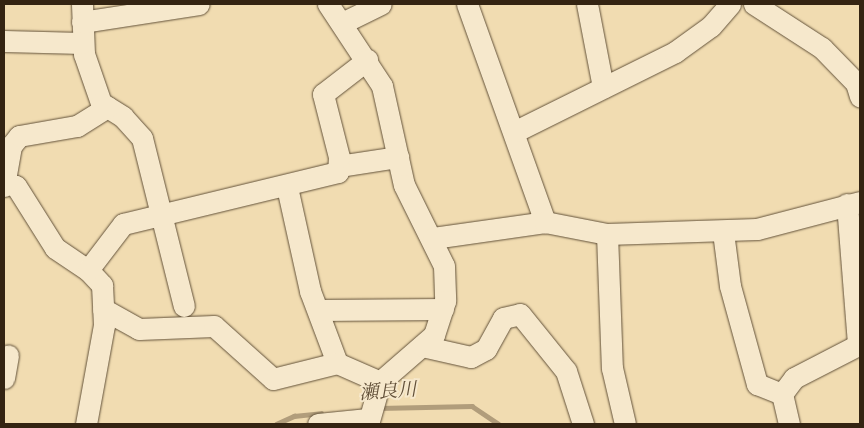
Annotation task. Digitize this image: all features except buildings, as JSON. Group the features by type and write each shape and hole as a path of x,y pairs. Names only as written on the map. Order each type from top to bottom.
{"street":[{"path":"184,306 159,214 142,138 108,107 101,103 82,43 82,13 199,4"},
{"path":"318,424 368,422 380,382 434,335 443,308 444,266 433,238 404,185 382,86 367,60 328,4"},
{"path":"342,23 381,4"},
{"path":"467,4 516,132 545,222"},
{"path":"587,4 603,87"},
{"path":"516,132 675,52 711,26 730,4"},
{"path":"754,4 822,48 856,83 860,96"},
{"path":"4,41 82,43"},
{"path":"88,270 123,224 159,214 203,208 331,176 338,172 339,166 323,94 367,60"},
{"path":"86,424 103,309 102,285 88,270 55,248 16,186 5,184 12,131 77,126 108,107"},
{"path":"339,166 398,157"},
{"path":"287,186 318,310 337,363"},
{"path":"433,238 545,222 607,234 723,232 801,221 854,203 859,344 809,367 782,394"},
{"path":"723,232 730,286 758,384 782,394"},
{"path":"607,234 612,368 625,424"},
{"path":"318,310 443,308"},
{"path":"103,309 139,329 214,326 274,379 337,363 380,382"},
{"path":"422,346 471,358 486,349 503,318 520,314 566,371 581,423"},
{"path":"4,378 8,354"},
{"path":"782,394 790,424"}],"waterway":[{"name":"瀬良川","path":"379,408 472,406 499,424"},
{"name":"瀬良川","path":"276,424 294,416 321,413"}]}
